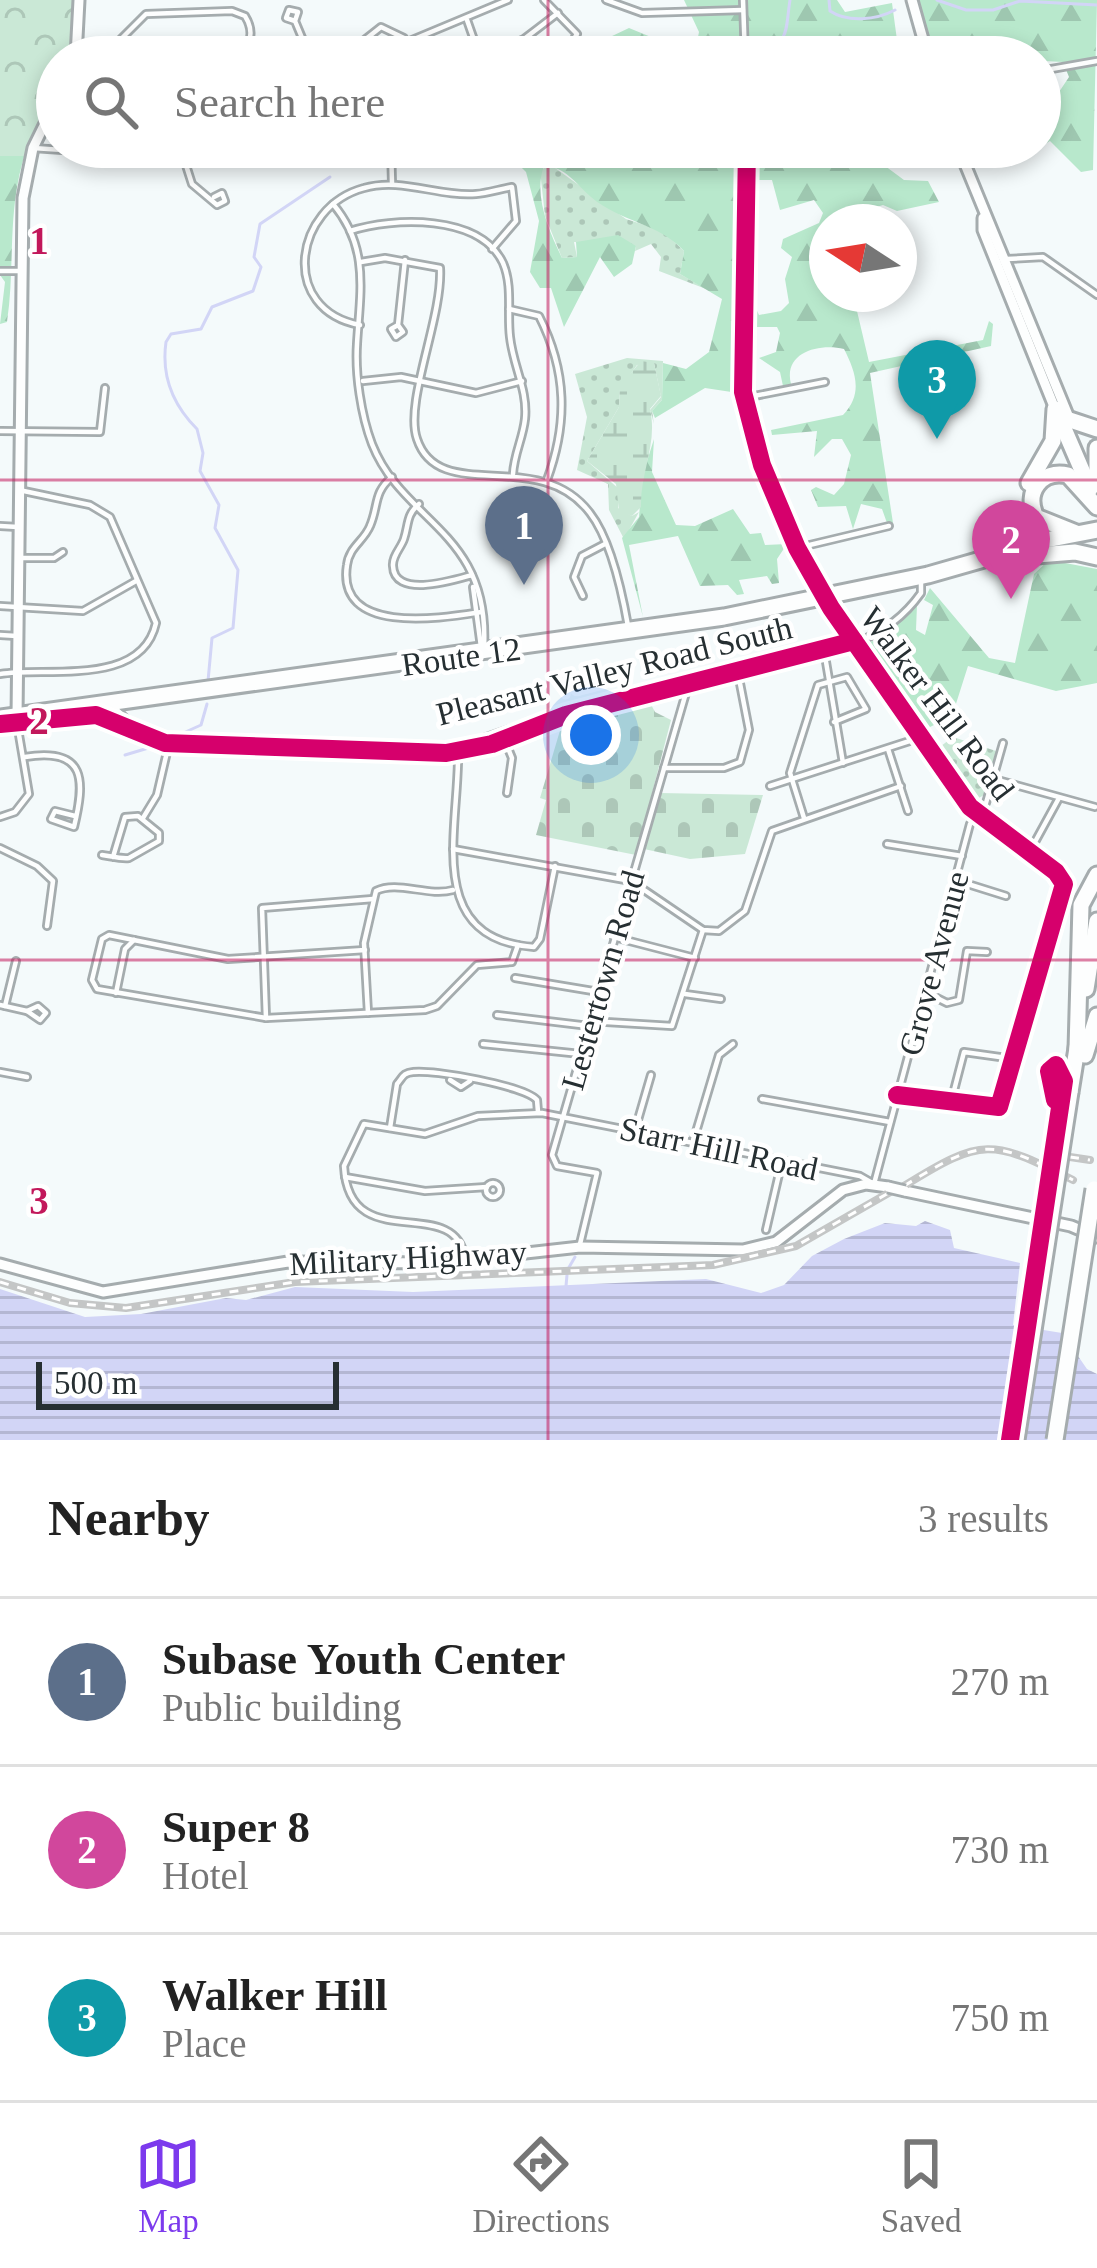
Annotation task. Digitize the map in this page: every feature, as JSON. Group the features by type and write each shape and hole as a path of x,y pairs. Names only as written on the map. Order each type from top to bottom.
{"highway":[{"path":"1055,409 1097,506"},
{"path":"1033,545 1025,498 1053,440 1055,409"},
{"path":"1070,420 1097,429"},
{"path":"1070,420 1097,482"},
{"path":"1097,448 1097,482"},
{"path":"1078,534 1037,518 1031,504 1036,484 1050,475 1066,475 1084,487 1097,506"},
{"name":"Route 12","path":"9,717 628,631 825,597 1097,530"},
{"name":"Route 12","path":"919,574 1033,545"},
{"path":"1006,554 1036,558 1079,552 1097,557"},
{"path":"1019,1440 1073,1093 1081,908 1097,874"},
{"path":"1077,1049 1097,921"},
{"path":"1073,1093 1097,1016"},
{"path":"1055,1440 1096,1180"}],"street":[{"path":"77,36 79,0"},
{"path":"206,0 206,11"},
{"path":"423,36 508,0"},
{"path":"544,0 576,36"},
{"path":"606,0 642,13 743,10"},
{"path":"743,0 744,36"},
{"path":"912,0 922,36"},
{"path":"122,36 146,14 206,11 245,16 251,36"},
{"path":"528,36 558,13"},
{"path":"295,20 301,36"},
{"path":"467,20 473,36"},
{"path":"366,36 375,28 394,30 400,36"},
{"path":"1061,67 1097,61"},
{"path":"0,817 20,807 28,794 25,758 9,717 17,636 24,188 36,142"},
{"path":"187,168 191,184 214,196"},
{"path":"392,168 392,184"},
{"name":"Walker Hill Road","path":"748,168 744,398 762,465 797,548 853,640 976,814 1030,851 1064,884 1014,1059"},
{"path":"965,168 1055,409"},
{"path":"359,326 326,313 304,278 308,239 333,204 363,188 392,184 470,194 512,187 516,221 493,249"},
{"path":"333,204 361,262 361,382 371,440 393,476 456,545 472,575 483,652"},
{"path":"350,231 387,221 455,229 493,249 505,269 510,339 522,381 525,421 513,474"},
{"path":"1000,261 1043,257 1097,295"},
{"path":"361,262 406,260 440,268 434,337 414,429 430,460 462,476 513,474 547,480 587,509 605,544 628,631"},
{"path":"398,325 406,260"},
{"path":"1000,261 1070,420"},
{"path":"0,271 21,271"},
{"path":"509,309 539,316 562,388 564,428 547,480"},
{"path":"361,382 393,377 476,393 522,381"},
{"path":"744,398 825,382"},
{"path":"0,431 100,432 105,388"},
{"path":"393,476 377,492 370,527 351,551 346,573 351,592 370,611 397,618 478,612"},
{"path":"0,674 16,669 105,668 139,652 156,623 117,528 105,513 19,490"},
{"path":"419,503 409,514 393,563 395,574 403,583 418,584 472,575"},
{"path":"0,526 19,526"},
{"path":"797,548 889,526"},
{"path":"583,596 574,577 577,564 605,544"},
{"path":"18,558 54,558 63,552"},
{"name":"Pleasant Valley Road South","path":"114,706 136,729 170,739 458,747 503,736 561,711 883,631 922,591 919,574"},
{"path":"0,606 82,611 136,581"},
{"path":"0,635 17,636"},
{"path":"824,648 843,763"},
{"path":"664,768 724,768 740,762 748,730 737,668"},
{"path":"804,818 792,779 813,693 828,682 848,677 866,709 834,722"},
{"name":"Lestertown Road","path":"580,1246 598,1176 591,1168 552,1162 690,679"},
{"path":"503,736 512,758 507,793"},
{"path":"770,786 922,737"},
{"path":"142,818 157,795 170,739"},
{"path":"976,814 986,803 1003,743"},
{"path":"458,747 453,890 477,926 518,945 534,947 540,939 555,866"},
{"path":"888,749 908,811"},
{"path":"25,758 58,756 75,766 82,784 75,816"},
{"path":"994,779 1095,807"},
{"path":"453,849 631,881 703,930 725,929 739,919 768,835 901,786"},
{"path":"1030,851 1060,796"},
{"name":"Grove Avenue","path":"874,1184 976,814"},
{"path":"102,855 129,858 159,841 158,832 142,818 123,819 113,856"},
{"path":"887,844 962,856"},
{"path":"0,848 37,866 52,881 46,926"},
{"path":"955,880 1006,896"},
{"path":"368,1014 365,950 373,898 381,886 432,894 453,890"},
{"path":"266,1018 260,915 267,905 373,898"},
{"path":"497,1015 672,1027 703,930"},
{"path":"365,950 228,959 109,935 100,943 93,984 266,1018 368,1014 437,1006 477,965 512,962 518,945"},
{"path":"614,937 695,958"},
{"path":"116,992 125,949 134,940"},
{"path":"925,992 947,1003 959,1000 967,950 987,952"},
{"path":"16,961 3,1006 27,1012"},
{"path":"515,978 599,992"},
{"path":"685,994 722,999"},
{"path":"482,1044 580,1054"},
{"path":"693,1142 719,1055 733,1044"},
{"path":"897,1096 950,1103 998,1108 1014,1059 964,1052 950,1103"},
{"path":"390,1128 402,1077 414,1072 449,1078 460,1075 533,1093 538,1113 478,1116 425,1134 364,1124 346,1154 345,1177 355,1203 367,1214 449,1229 460,1239 465,1260"},
{"path":"0,1074 27,1077"},
{"path":"635,1130 651,1075"},
{"path":"762,1099 890,1122"},
{"name":"Starr Hill Road","path":"538,1113 693,1142 874,1184"},
{"path":"766,1230 782,1161"},
{"path":"345,1177 425,1191 487,1187"},
{"path":"874,1184 1071,1226 1097,1237"},
{"name":"Military Highway","path":"0,1264 103,1292 288,1262 465,1260 580,1246 758,1249 792,1231 843,1190 874,1184"}],"green space":[{"path":"0,0 36,36 36,122 18,182 7,322 0,324 5,282 0,275"},
{"path":"0,0 73,0 74,36 36,36 36,132 25,156 0,156"},
{"path":"684,0 837,0 845,12 892,3 896,36 698,36"},
{"path":"915,0 1097,0 1093,170 1081,172 1061,152 1061,89 1069,77 1061,62 1061,36 926,36"},
{"path":"629,28 649,36 612,36"},
{"path":"522,168 543,168 541,201 562,258 577,257 576,242 618,235 636,246 632,264 614,277 600,257 564,327 551,288 540,288 530,272 539,221"},
{"path":"554,168 888,168 904,180 928,181 939,202 917,207 817,204 814,200 780,210 772,180 752,180 751,298 759,315 781,311 789,303 785,279 792,257 781,248 783,239 809,227 809,312 857,312 869,362 983,340 989,321 993,324 991,346 870,373 893,523 887,523 882,509 861,504 853,529 846,506 818,507 811,490 816,487 834,495 844,484 851,455 842,439 832,439 814,457 817,431 772,435 771,430 843,415 850,407 854,374 844,349 805,353 792,365 791,384 783,386 780,372 759,358 776,352 780,333 777,327 754,327 738,393 705,388 655,418 652,411 662,400 663,363 686,369 709,352 722,299 680,274 684,251 674,242 591,197"},
{"path":"555,168 626,219 663,231 684,251 680,274 706,289 659,271 661,257 651,244 635,251 636,246 574,242 577,257 562,258 545,216 540,170"},
{"path":"627,358 663,361 662,400 652,411 654,424 650,410 661,397 654,363 637,365 620,389 619,407 587,461 619,489 618,508 632,516 639,512 624,539 609,510 608,484 577,470 587,417 575,374"},
{"path":"641,361 654,363 661,396 650,409 652,434 641,507 632,516 619,511 616,484 587,461 619,407 620,386"},
{"path":"654,439 652,472 676,525 695,526 733,509 750,534 761,533 765,545 787,544 777,559 779,583 772,584 767,576 739,580 744,594 737,595 728,585 700,586 678,536 629,545 643,617 622,538 639,517 642,477"},
{"path":"1049,560 1097,569 1097,683 1056,691 968,666 947,732 936,724 922,731 862,645 886,636 917,605 916,630 925,635 933,605 924,600 930,588 989,658 1015,663 1034,574"},
{"path":"646,695 655,712 671,720 636,855 536,835 546,800 540,798 564,717"},
{"path":"953,737 996,751 984,795 977,799 969,796 937,749"},
{"path":"660,793 763,795 745,854 690,859 644,849"}],"water":[{"path":"925,1221 950,1230 954,1248 1020,1263 1013,1325 1062,1333 1087,1369 1097,1374 1097,1440 0,1440 0,1289 85,1317 141,1314 226,1298 246,1300 295,1287 413,1292 706,1279 761,1293 784,1285 812,1256 844,1239 885,1223 916,1226"}],"waterway":[{"path":"783,36 790,0"},
{"path":"829,0 830,11 853,19 895,10"},
{"path":"937,0 966,10 993,10 1020,1 1097,5"},
{"path":"208,681 212,638 233,628 238,570 215,528 219,505 200,471 203,453 197,429 171,390 166,342 171,334 201,329 212,307 253,291 261,267 254,257 260,224 330,177"},
{"path":"181,734 201,725 207,704"},
{"path":"125,755 155,746"},
{"path":"568,1269 575,1257"},
{"path":"566,1286 567,1275"}],"railway":[{"path":"904,1186 952,1159 987,1149 1023,1157 1073,1180"},
{"path":"1070,1157 1090,1160"},
{"path":"0,1282 70,1303 126,1308 295,1282 713,1265 796,1246 892,1191"}],"cycle path":[{"path":"747,168 743,392 762,465 797,548 831,608 970,807 1056,872 1064,884 999,1107 897,1095"},
{"path":"0,724 96,715 165,743 446,753 492,744 566,715 854,641"},
{"path":"1010,1440 1064,1081 1056,1065 1049,1071 1055,1100"}],"place":[{"name":"Walker Hill","path":"937,439"},
{"name":"Subase Youth Center","path":"524,585"},
{"name":"Super 8","path":"1011,599"}]}
